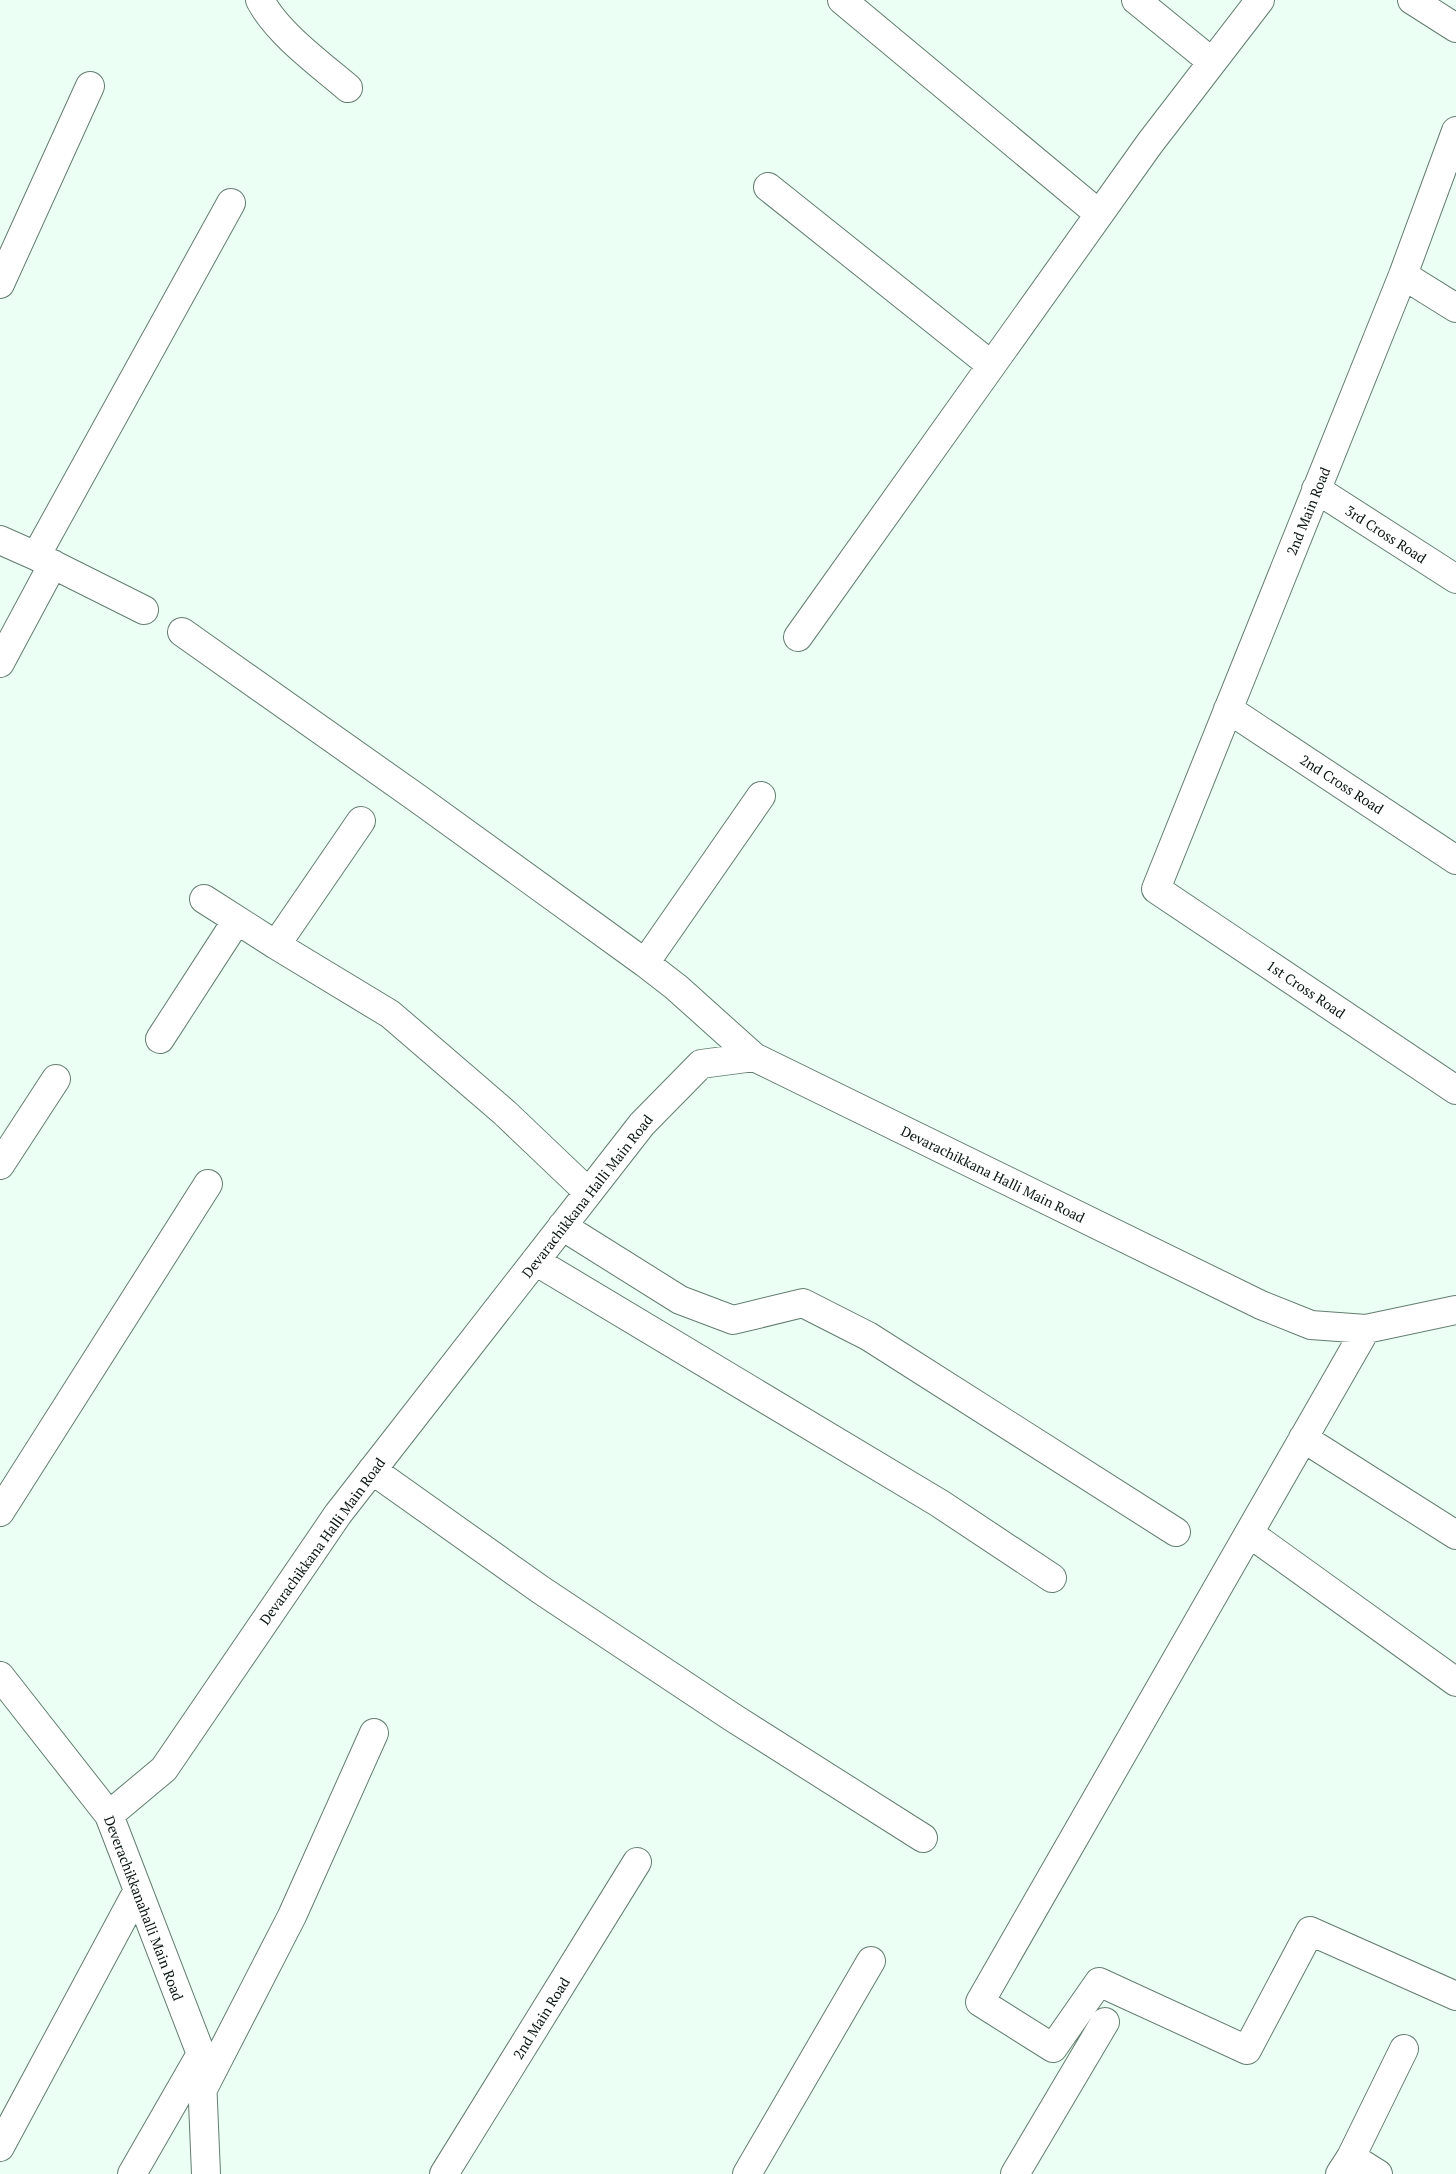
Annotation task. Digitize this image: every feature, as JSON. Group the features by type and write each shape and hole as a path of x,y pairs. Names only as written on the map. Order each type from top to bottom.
{"street":[{"path":"260,0 264,8 296,44 348,88"},
{"path":"842,0 1099,214"},
{"path":"1136,0 1212,62"},
{"path":"798,637 1150,143 1260,0"},
{"path":"1412,0 1456,28"},
{"path":"0,284 90,86"},
{"name":"2nd Main Road","path":"1156,889 1403,275 1456,131"},
{"path":"768,187 991,365"},
{"path":"0,663 45,560 231,203"},
{"path":"1403,275 1456,308"},
{"name":"3rd Cross Road","path":"1316,489 1456,579"},
{"path":"0,540 45,560 144,610"},
{"path":"182,632 417,798 645,963 676,987 754,1057"},
{"name":"2nd Cross Road","path":"1228,709 1456,860"},
{"path":"645,963 761,796"},
{"path":"276,946 362,821"},
{"name":"1st Cross Road","path":"1156,889 1456,1090"},
{"path":"204,899 276,946 390,1014 505,1113 588,1192"},
{"path":"160,1039 237,920"},
{"name":"Devarachikkana Halli Main Road","path":"109,1815 164,1769 338,1514 642,1124 701,1064 754,1057 1261,1305 1311,1325 1366,1329 1456,1310"},
{"path":"0,1165 56,1079"},
{"path":"0,1512 208,1184"},
{"path":"562,1226 680,1300 733,1320 803,1303 868,1336 1176,1532"},
{"path":"535,1261 940,1503 1052,1578"},
{"path":"1366,1329 980,2002 1053,2048 1099,1982 1247,2050 1310,1931 1456,1996"},
{"path":"1303,1438 1456,1535"},
{"path":"372,1470 541,1590 741,1723 923,1838"},
{"path":"1249,1533 1456,1682"},
{"name":"Deverachikkanahalli Main Road","path":"0,1676 109,1815 201,2054 206,2174"},
{"path":"202,2090 292,1916 374,1733"},
{"name":"2nd Main Road","path":"444,2174 637,1862"},
{"path":"0,2146 138,1890"},
{"path":"747,2174 871,1961"},
{"path":"1015,2174 1105,2022"},
{"path":"1378,2174 1346,2166 1404,2049"},
{"path":"132,2174 201,2054"}]}
